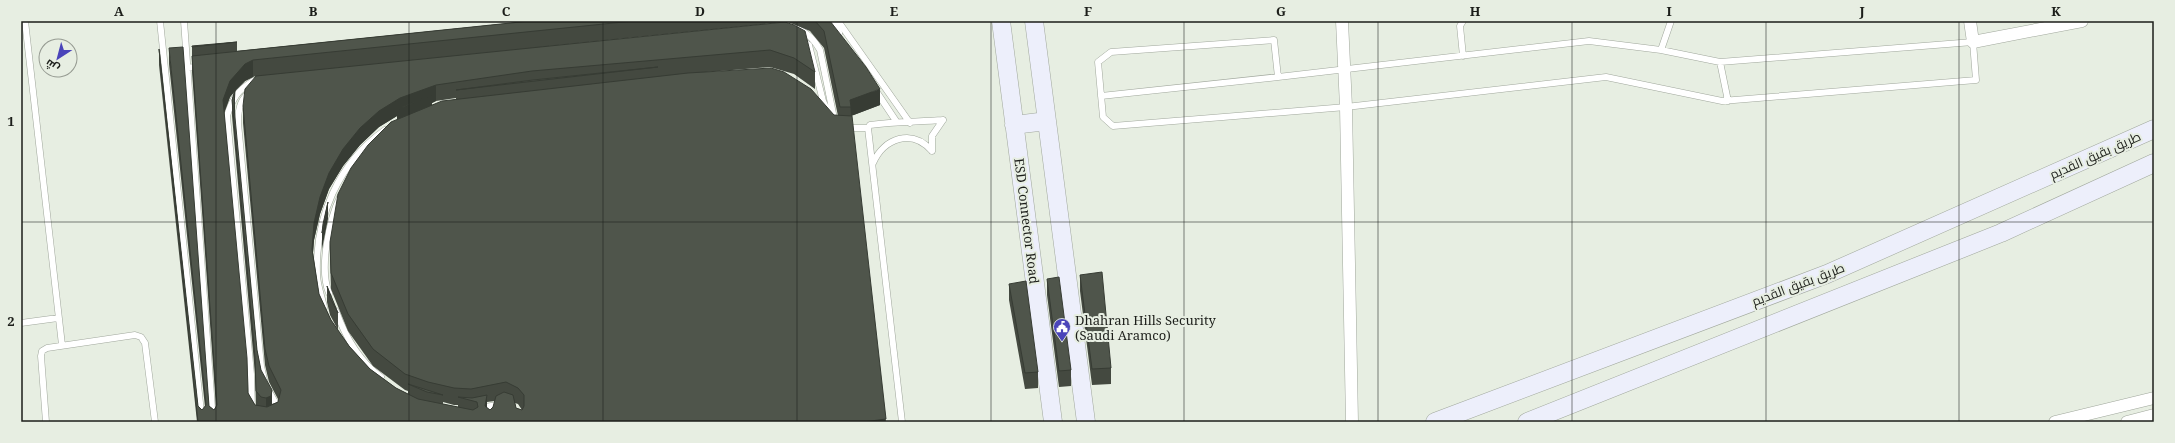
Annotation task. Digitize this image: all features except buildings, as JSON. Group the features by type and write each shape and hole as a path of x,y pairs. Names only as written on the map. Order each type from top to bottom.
{"main road":[{"name":"ESD Connector Road","path":"1001,21 1053,422"},
{"path":"1034,21 1086,422"},
{"path":"1014,125 1047,121"},
{"name":"طريق بقيق القديم","path":"1435,422 1827,274 2154,129"},
{"path":"1527,422 2001,233 2154,163"}],"street":[{"path":"1342,21 1346,107 1352,422"},
{"path":"1970,21 1973,42 2082,21"},
{"path":"2055,422 2154,398"},
{"path":"2127,422 2154,415"}],"lane":[{"path":"26,21 62,346"},
{"path":"160,21 202,422"},
{"path":"184,21 213,422"},
{"path":"831,21 852,54"},
{"path":"838,21 910,123"},
{"path":"1463,21 1460,26 1463,56"},
{"path":"1661,50 1671,21"},
{"path":"788,26 802,30 813,38 820,50 836,128 823,101 809,45 796,37 785,34 254,88 244,96 238,110 238,123 261,366 265,384 277,406 274,415 268,419 258,418 252,409 251,374 227,116 231,101 240,88 253,81 788,26"},
{"path":"1101,96 1344,71 1589,41 1661,50 1720,62 1973,42 1976,80 1722,101 1606,77 1346,107 1113,126 1103,117 1101,96 1098,62 1111,52 1274,40 1278,77"},
{"path":"187,58 195,58"},
{"path":"1720,62 1728,101"},
{"path":"188,68 204,66"},
{"path":"874,88 896,121"},
{"path":"813,92 823,101"},
{"path":"818,108 836,128 868,128 870,125 896,121 910,123 943,120 932,136 932,150 925,143 919,141 901,138 893,140 876,156 872,165"},
{"path":"325,312 316,276 319,237 327,203 344,171 368,142 391,126"},
{"path":"868,128 902,422"},
{"path":"379,144 388,135"},
{"path":"330,297 327,290 325,258 334,209 344,189"},
{"path":"333,304 344,333 370,369 387,382"},
{"path":"21,323 58,318"},
{"path":"46,422 41,356 42,351 46,348 135,335 142,337 145,343 155,422"},
{"path":"472,410 501,404 492,410 490,416"}],"place":[{"name":"Dhahran Hills Security (Saudi Aramco)","path":"1062,342"}]}
